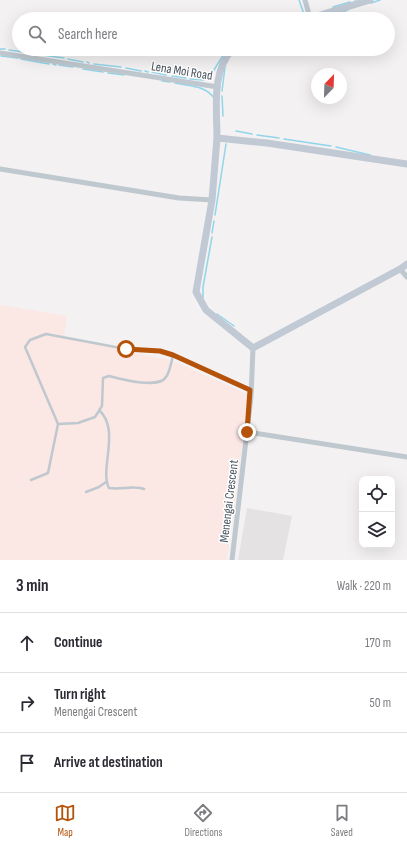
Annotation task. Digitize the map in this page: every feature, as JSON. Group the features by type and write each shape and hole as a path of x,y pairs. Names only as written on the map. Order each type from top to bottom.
{"street":[{"path":"305,0 308,12"},
{"path":"329,12 370,0"},
{"name":"Lena Moi Road","path":"0,54 12,56"},
{"name":"Lena Moi Road","path":"13,56 218,87"},
{"path":"227,56 218,87 217,138 212,200 196,292 206,310 253,348 407,264"},
{"path":"217,138 268,143 407,164"},
{"path":"0,169 179,198 212,200"},
{"path":"400,269 407,277"},
{"name":"Menengai Crescent","path":"232,560 247,432 253,348"},
{"path":"247,432 407,456"}],"lane":[{"path":"31,480 48,473 58,424 25,346 30,340 46,334 126,349 160,351 250,390"},
{"path":"58,424 78,423 95,417 102,406 103,378 109,376 150,383 160,383 166,378 173,356"},
{"path":"99,410 106,419 108,429 109,450 106,482 109,488 119,489 139,487 144,489"},
{"path":"86,492 92,488 99,487 106,482"}],"shaded area":[{"path":"0,305 67,316 64,337 173,361 249,395 227,560 0,560"},
{"path":"247,508 292,516 283,560 238,560"}],"waterway":[{"path":"299,0 303,12"},
{"path":"371,3 380,0"},
{"path":"333,7 350,2"},
{"path":"343,12 348,10"},
{"path":"0,49 5,49"},
{"path":"1,56 18,58"},
{"path":"50,56 64,58"},
{"path":"190,79 203,80 209,78 223,56"},
{"path":"21,59 49,64"},
{"path":"68,59 83,62"},
{"path":"94,64 121,67"},
{"path":"59,65 73,67"},
{"path":"222,91 225,67"},
{"path":"126,68 141,71"},
{"path":"83,69 103,72"},
{"path":"152,72 166,75"},
{"path":"108,73 124,75"},
{"path":"172,76 186,78"},
{"path":"162,81 170,82"},
{"path":"175,83 201,88 214,98"},
{"path":"222,96 223,116"},
{"path":"236,131 252,134"},
{"path":"257,135 279,138"},
{"path":"284,139 331,146"},
{"path":"215,215 226,144"},
{"path":"336,147 370,155"},
{"path":"212,233 214,221"},
{"path":"203,298 203,287 212,237"},
{"path":"217,314 234,326"}],"route":[{"path":"126,349 160,351 173,355 250,390 251,397 247,432"}]}
